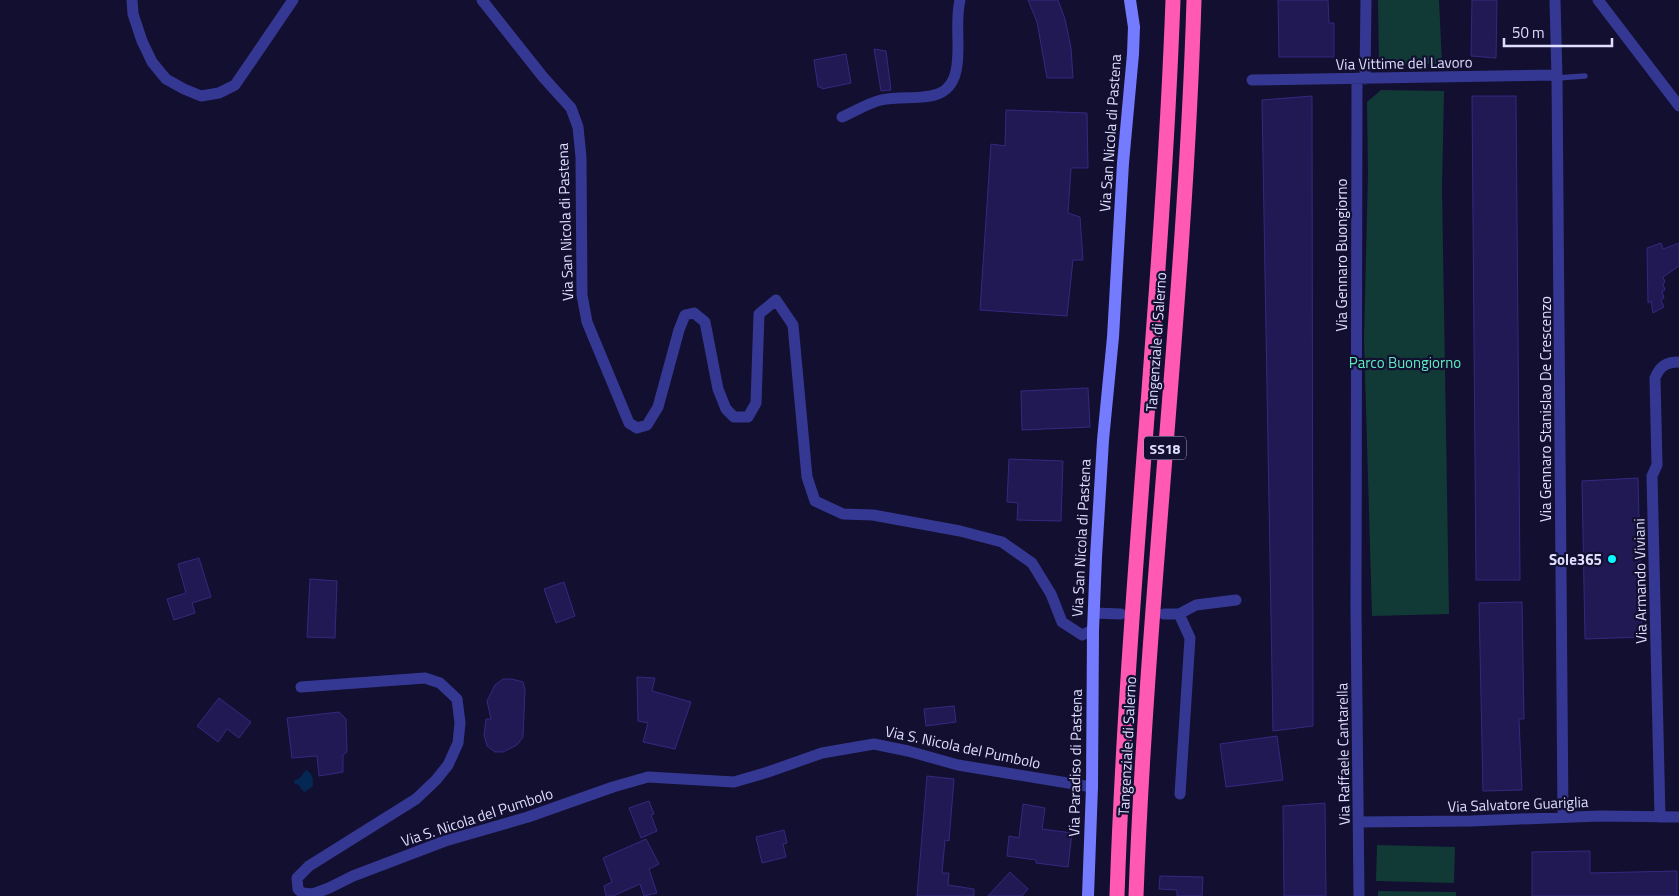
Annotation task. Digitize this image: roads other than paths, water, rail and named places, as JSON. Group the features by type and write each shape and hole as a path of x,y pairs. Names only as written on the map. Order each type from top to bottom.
{"highway":[{"name":"Tangenziale di Salerno","path":"1117,896 1133,606 1163,182 1173,0"},
{"name":"Tangenziale di Salerno","path":"1136,896 1147,694 1180,251 1194,0"}],"street":[{"path":"132,0 133,14 142,41 152,62 166,79 201,96 219,93 235,85 293,0"},
{"name":"Via San Nicola di Pastena","path":"482,0 543,77 571,108 578,126 581,157 582,295 586,322 629,423 637,428 647,425 658,407 679,330 686,315 694,313 705,322 718,389 726,408 734,418 748,417 756,403 758,314 776,300 793,325 806,477 815,501 843,514 873,515 960,530 1002,542 1032,563 1051,594 1062,622 1082,635 1093,630 1103,440 1113,336 1133,54 1134,27 1130,0"},
{"path":"842,117 880,100 936,96 946,91 954,79 957,65 957,28 960,0"},
{"name":"Via Gennaro Buongiorno","path":"1356,611 1361,79 1366,0"},
{"name":"Via Gennaro Stanislao De Crescenzo","path":"1555,0 1562,817"},
{"path":"1598,0 1679,106"},
{"name":"Via Vittime del Lavoro","path":"1252,80 1557,77"},
{"name":"Via Armando Viviani","path":"1660,817 1652,486 1652,476 1657,465 1654,378 1658,370 1668,362 1679,362"},
{"path":"1164,614 1179,614 1196,605 1236,600"},
{"name":"Via Raffaele Cantarella","path":"1356,611 1360,896"},
{"path":"1094,613 1121,614"},
{"path":"1179,614 1190,638 1180,794"},
{"name":"Via Paradiso di Pastena","path":"1088,896 1092,787 1093,630"},
{"name":"Via S. Nicola del Pumbolo","path":"301,687 426,678 440,684 457,699 460,723 458,743 448,765 436,780 416,798 309,866 298,878 298,889 302,893 313,894 353,876 445,841 528,817 648,776 734,782 822,753 874,744 958,764 1092,787"},
{"name":"Via Salvatore Guariglia","path":"1359,822 1679,816"}],"lane":[{"path":"1557,77 1584,76"}],"water":[{"path":"306,770 312,776 313,786 305,792 299,785 295,784 294,780 299,779"}],"place":[{"name":"Sole365","path":"1612,559"}],"park label":[{"name":"Parco Buongiorno","path":"1405,362"}]}
